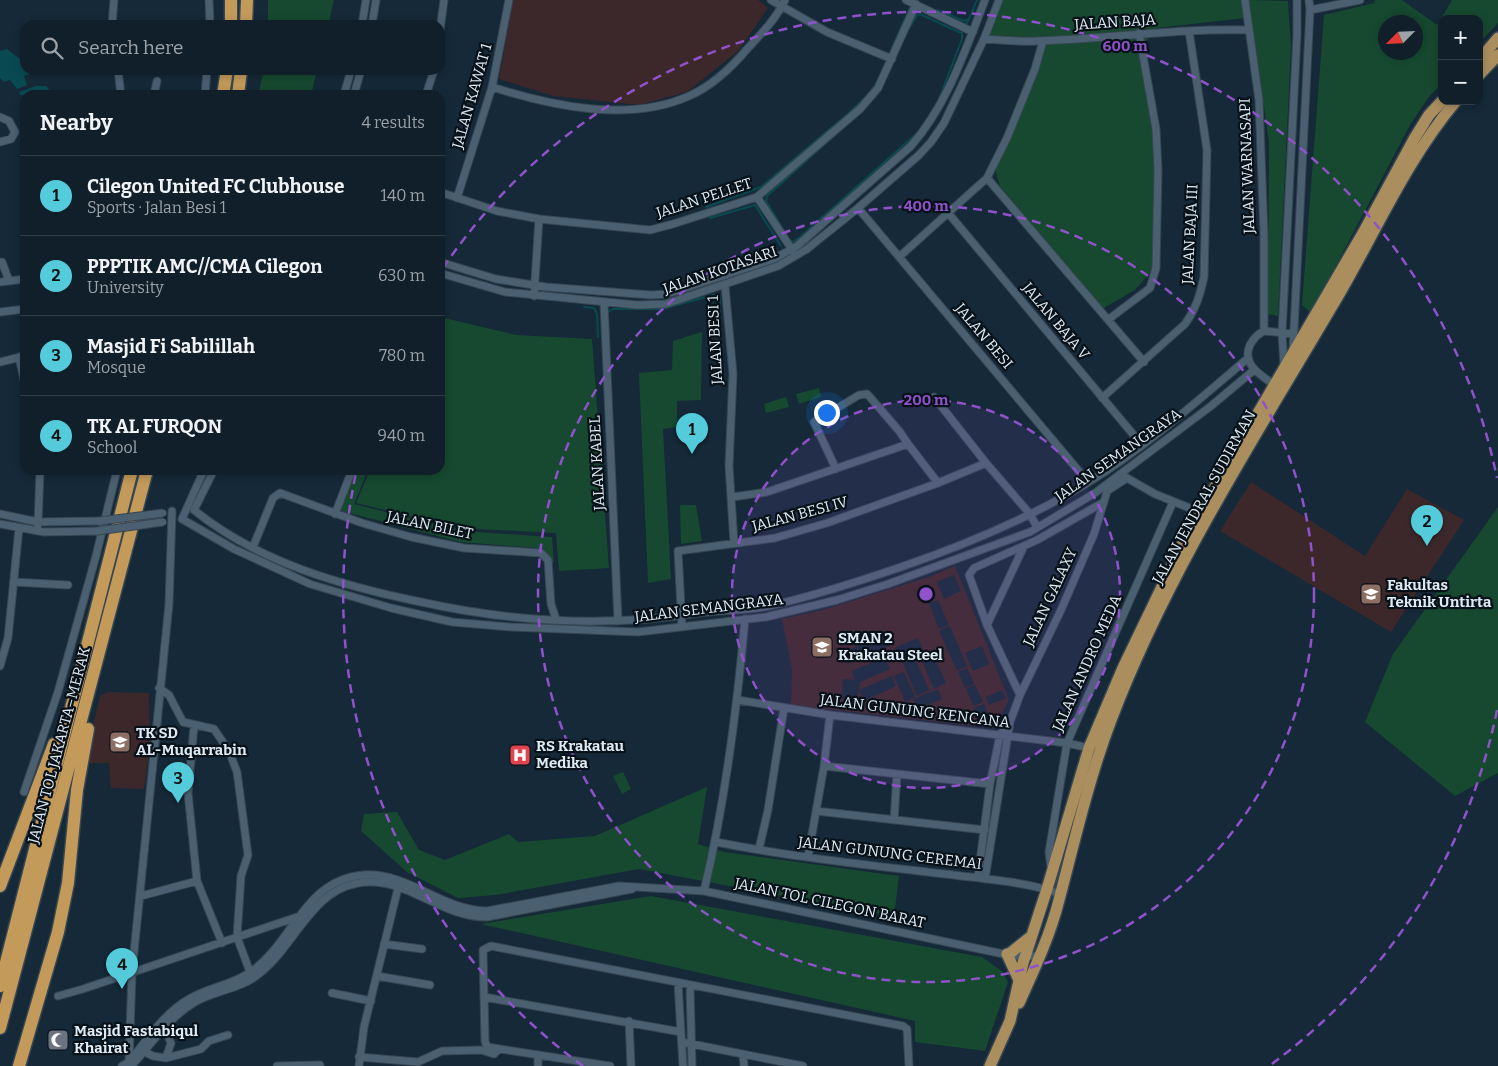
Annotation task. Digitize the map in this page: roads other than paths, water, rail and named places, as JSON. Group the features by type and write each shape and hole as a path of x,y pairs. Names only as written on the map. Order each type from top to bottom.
{"highway":[{"path":"231,0 231,20"},
{"path":"246,20 247,0"},
{"path":"1483,55 1498,38"},
{"path":"1483,71 1498,55"},
{"path":"224,90 226,75"},
{"path":"239,90 240,75"},
{"path":"990,1066 1010,1021 1024,959 1089,748 1122,668 1186,537 1281,386 1284,367 1424,123 1439,105"},
{"name":"JALAN JENDRAL SUDIRMAN","path":"1010,1021 1038,961 1060,894 1090,784 1110,722 1130,672 1190,548 1281,386 1296,366 1430,133 1453,105"},
{"name":"JALAN TOL JAKARTA–MERAK","path":"0,986 131,475"},
{"name":"JALAN TOL JAKARTA–MERAK","path":"0,1028 100,655 146,475"},
{"path":"19,1066 58,932 68,882 77,790 100,655"},
{"path":"0,886 76,687"},
{"path":"1019,980 1009,955 1021,947 1032,935"}],"street":[{"path":"112,20 114,0"},
{"path":"209,0 210,20"},
{"path":"363,20 366,0"},
{"path":"373,20 376,0"},
{"path":"441,20 444,0"},
{"name":"JALAN KAWAT 1","path":"457,198 492,86 509,0"},
{"path":"771,0 783,4 846,41 889,58"},
{"path":"906,0 972,31"},
{"name":"JALAN KOTASARI","path":"445,264 496,280 535,285 662,294 774,259 803,242 911,146 935,117 985,0"},
{"name":"JALAN KOTASARI","path":"445,274 506,292 604,310 662,304 725,286 778,266 796,256 858,208 919,155 944,123 984,39 999,0"},
{"name":"JALAN WARNASAPI","path":"1245,0 1259,100 1264,235 1264,331"},
{"path":"1284,367 1282,333 1297,35 1297,0"},
{"path":"1296,366 1293,351 1309,0"},
{"path":"1310,10 1360,0"},
{"path":"492,86 522,96 592,107 632,110 662,104 689,96 724,73 775,18 783,4"},
{"name":"JALAN PELLET","path":"445,194 497,211 539,219 650,230 757,197 860,109 878,88 889,58 916,4"},
{"name":"JALAN BAJA","path":"984,39 1043,41 1139,33 1249,30"},
{"name":"JALAN BAJA III","path":"1102,398 1144,362 1193,313 1200,297 1204,277 1207,150 1189,31"},
{"path":"1108,319 1150,288 1156,268 1158,170 1156,129 1139,33"},
{"path":"899,257 988,178 1008,138 1035,69 1043,41"},
{"path":"119,75 120,90"},
{"path":"205,90 206,75"},
{"path":"345,90 350,75"},
{"path":"355,90 360,75"},
{"path":"428,90 432,75"},
{"path":"155,90 157,81"},
{"path":"935,117 944,123"},
{"path":"0,118 9,121 15,132 11,139 0,142"},
{"path":"988,178 1144,362"},
{"path":"757,197 796,256"},
{"name":"JALAN BESI","path":"858,208 1088,482"},
{"name":"JALAN BAJA V","path":"949,214 1142,445"},
{"path":"534,296 539,219"},
{"path":"2,262 9,281"},
{"path":"0,282 20,280"},
{"name":"JALAN BESI 1","path":"725,286 733,374 729,466 734,543"},
{"path":"0,312 20,310"},
{"name":"JALAN KABEL","path":"604,310 618,621"},
{"path":"1281,386 1254,370 1247,359 1252,341 1264,331 1294,334"},
{"path":"0,362 20,357"},
{"name":"JALAN SEMANGRAYA","path":"191,508 208,522 253,548 314,575 394,597 457,610 545,619 618,621 765,606 836,589 953,550 1030,514 1088,482 1142,445 1247,359"},
{"name":"JALAN SEMANGRAYA","path":"185,520 234,549 310,584 392,608 452,622 511,627 638,632 745,620 766,617 836,600 888,584 1017,537 1037,527 1110,482 1254,370"},
{"path":"836,469 814,422 859,395 867,394 900,432 938,483"},
{"path":"934,397 986,463 1030,514 1037,527"},
{"path":"732,497 766,492 908,444"},
{"name":"JALAN BESI IV","path":"680,615 678,551 775,538 827,523 938,483 986,463"},
{"path":"1120,474 1173,502 1192,509"},
{"path":"38,531 40,475"},
{"path":"24,792 61,683 96,556 116,475"},
{"path":"191,508 202,475"},
{"path":"0,524 38,531 97,531 185,520 211,475"},
{"path":"335,514 350,475"},
{"path":"1107,491 1127,478"},
{"name":"JALAN GALAXY","path":"982,878 990,784 1000,736 1010,722 1020,695 1061,610 1094,534 1110,482"},
{"name":"JALAN BILET","path":"253,548 273,498 277,494 284,494 362,524 464,548 541,553 548,560 551,604 556,619"},
{"path":"1020,695 987,625 969,575 974,568 1024,546 1104,502"},
{"name":"JALAN ANDRO MEDA","path":"1052,873 1049,852 1067,743 1173,502"},
{"path":"0,514 38,522 100,521 191,508"},
{"path":"129,1065 132,972 169,604 172,511"},
{"path":"0,666 8,638 19,528"},
{"path":"987,625 1024,546"},
{"path":"14,582 68,585"},
{"path":"392,608 394,597"},
{"path":"545,619 551,604"},
{"path":"680,615 682,627"},
{"path":"704,891 716,842 730,740 738,700 745,620"},
{"path":"160,688 169,695 180,720 194,726 214,729 229,751 237,772 248,855 241,876 238,937 250,972"},
{"name":"JALAN GUNUNG KENCANA","path":"738,700 830,715 1067,743 1089,748"},
{"path":"759,849 768,810 784,708"},
{"path":"808,857 824,766 830,715"},
{"name":"JALAN GALAXY","path":"982,878 1009,737 1010,722"},
{"path":"194,726 188,793 197,881 222,943"},
{"path":"824,766 990,784"},
{"path":"894,820 897,774"},
{"path":"816,811 985,830"},
{"name":"JALAN GUNUNG CEREMAI","path":"716,842 808,857 982,878 1047,889 1060,894"},
{"path":"129,1065 177,1007 190,998 250,972 277,947 298,917 320,892 340,881 364,875 399,884"},
{"path":"141,896 197,881"},
{"path":"122,1066 129,1065 144,1052 181,1011 196,1001 245,983 259,975 282,951 325,896 359,882 399,884"},
{"path":"360,1066 359,1057 364,1027 399,884"},
{"name":"JALAN TOL CILEGON BARAT","path":"399,884 459,907 476,911 487,911 619,886 704,891 1009,955"},
{"path":"58,996 298,917"},
{"path":"384,944 422,948"},
{"path":"610,1066 584,1064 487,1047 483,950 491,946 678,984 903,1026 907,1029 909,1066"},
{"path":"1009,955 1038,961"},
{"path":"1024,959 1038,961"},
{"path":"377,976 430,985"},
{"path":"678,984 683,1066"},
{"path":"690,986 692,1066"},
{"path":"332,993 371,1001"},
{"path":"484,997 628,1021 681,1032"},
{"path":"628,1021 631,1066"},
{"path":"165,1028 171,1043 166,1058"},
{"path":"144,1052 166,1058 201,1049 209,1041 228,1036"},
{"path":"682,1042 800,1066"},
{"path":"359,1057 418,1062 442,1050 481,1050 494,1054 499,1049"},
{"path":"743,1054 744,1066"},
{"path":"538,1055 538,1066"},
{"path":"277,1066 320,1065"}],"waterway":[{"path":"938,10 964,21 969,19 977,0"},
{"path":"892,48 911,5"},
{"path":"905,36 917,15 920,14 961,33"},
{"path":"965,26 969,19"},
{"path":"939,99 962,39 962,30"},
{"path":"706,207 761,187 850,112 870,93 878,80"},
{"path":"786,234 766,201 767,196 845,126"},
{"path":"790,240 793,242 800,237 916,134"},
{"path":"710,218 755,205 781,246"},
{"path":"607,313 613,309 662,309 717,294 720,298 720,318"},
{"path":"584,307 594,308 597,314 598,337"}],"place":[{"name":"Cilegon United FC Clubhouse","path":"692,454"},
{"name":"PPPTIK AMC//CMA Cilegon","path":"1427,546"},
{"name":"Fakultas Teknik Untirta","path":"1371,594"},
{"name":"SMAN 2 Krakatau Steel","path":"822,647"},
{"name":"TK SD AL-Muqarrabin","path":"120,742"},
{"name":"RS Krakatau Medika","path":"520,755"},
{"name":"Masjid Fi Sabilillah","path":"178,803"},
{"name":"TK AL FURQON","path":"122,989"},
{"name":"Masjid Fastabiqul Khairat","path":"58,1040"}]}
